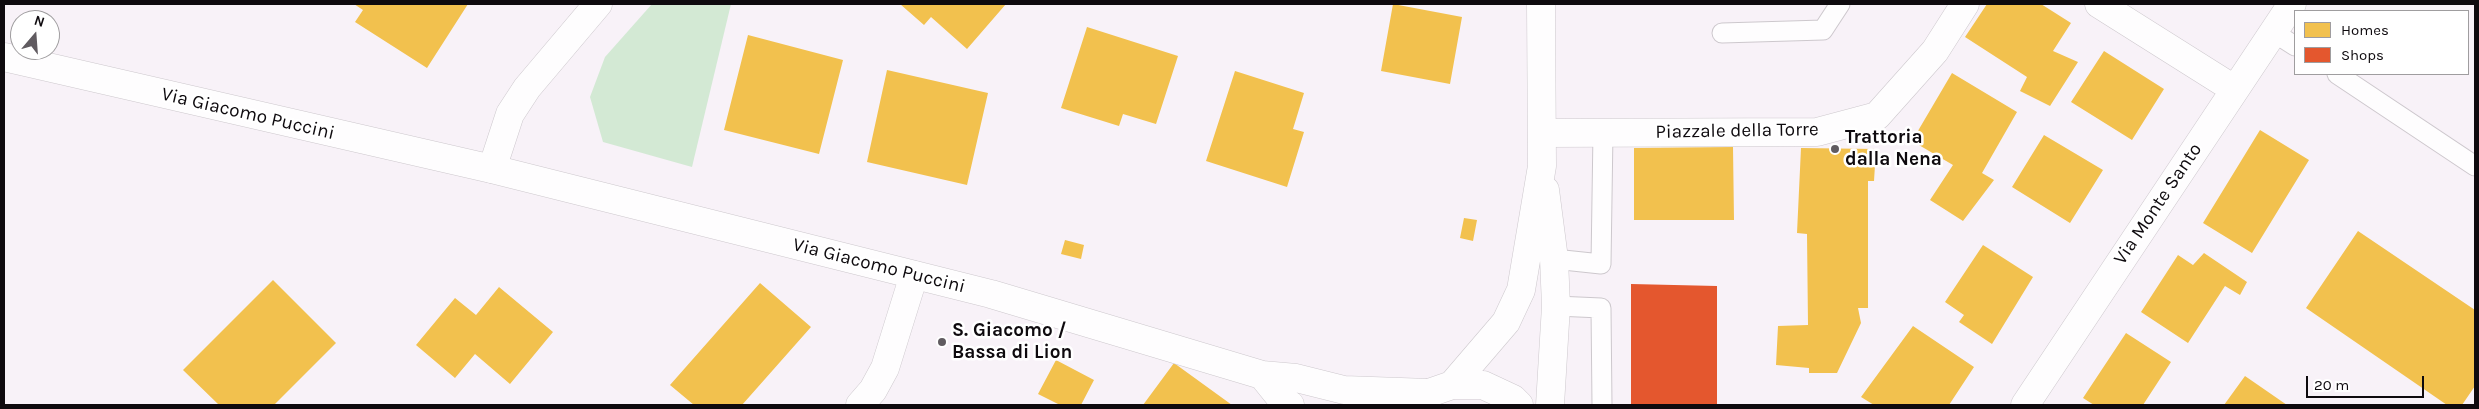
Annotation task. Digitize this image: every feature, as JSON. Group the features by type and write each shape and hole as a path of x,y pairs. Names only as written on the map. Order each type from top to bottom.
{"street":[{"path":"492,169 510,114 528,88 598,4"},
{"path":"1431,394 1506,322 1521,290 1542,166 1541,4"},
{"name":"Piazzale della Torre","path":"1543,133 1817,132 1877,116 1935,52 1965,4"},
{"path":"2099,4 2234,90"},
{"name":"Via Monte Santo","path":"2025,405 2234,90 2284,39 2292,4"},
{"name":"Via Giacomo Puccini","path":"4,57 492,169 991,294 1262,376 1296,378 1344,390 1431,394 1483,385 1513,398 1519,405"},
{"path":"1542,166 1554,259 1556,306 1550,405"},
{"path":"860,405 874,390 885,368 914,276"},
{"path":"1262,376 1283,401 1290,405"}],"lane":[{"path":"1722,32 1823,30 1840,4"},
{"path":"2338,75 2475,166"},
{"path":"1554,259 1601,264 1603,132"},
{"path":"1556,306 1601,308 1602,405"}],"green space":[{"path":"652,4 731,4 692,167 603,142 590,97 605,57"}],"building: Homes":[{"path":"354,4 468,4 427,68 355,22 363,10"},
{"path":"900,4 1006,4 967,49 931,17 924,25"},
{"path":"1393,4 1462,17 1450,84 1381,71"},
{"path":"1987,4 2041,4 2071,23 2053,51 2078,62 2050,106 2020,91 2027,77 1965,37"},
{"path":"1087,27 1178,56 1156,124 1123,114 1119,126 1061,108"},
{"path":"748,35 843,60 819,154 724,130"},
{"path":"2104,51 2164,89 2132,140 2071,102"},
{"path":"887,70 988,93 967,185 867,162"},
{"path":"1235,71 1304,93 1293,129 1304,132 1287,187 1206,161"},
{"path":"1952,73 2017,112 1982,173 1994,180 1963,221 1930,200 1953,165 1912,141"},
{"path":"2260,130 2309,160 2252,253 2203,223"},
{"path":"2044,135 2103,170 2070,223 2012,187"},
{"path":"1733,147 1734,220 1634,220 1634,148"},
{"path":"1801,148 1876,149 1874,181 1868,181 1868,308 1858,308 1861,323 1837,373 1809,373 1809,368 1776,365 1778,326 1808,325 1807,234 1797,233"},
{"path":"1464,218 1477,220 1473,241 1460,238"},
{"path":"2358,231 2475,310 2475,386 2462,405 2447,405 2306,308"},
{"path":"1065,240 1084,245 1081,259 1061,254"},
{"path":"1983,245 2033,277 1992,344 1959,322 1964,315 1945,302"},
{"path":"2204,253 2247,282 2240,295 2225,286 2188,343 2141,312 2178,255 2193,265"},
{"path":"273,280 336,343 274,405 219,405 183,370"},
{"path":"760,283 811,327 742,405 694,405 670,385"},
{"path":"499,287 553,332 510,384 475,354 455,378 416,345 455,298 476,315"},
{"path":"1913,326 1974,367 1949,405 1874,405 1861,397"},
{"path":"2126,333 2171,362 2143,405 2094,405 2083,398"},
{"path":"1056,360 1094,380 1081,405 1060,405 1038,394"},
{"path":"1174,363 1232,405 1143,405"},
{"path":"2245,376 2287,405 2224,405"}],"building: Shops":[{"path":"1631,284 1717,286 1717,405 1631,405"}],"place":[{"name":"Trattoria dalla Nena","path":"1835,149"},
{"name":"S. Giacomo / Bassa di Lion","path":"942,342"}]}
